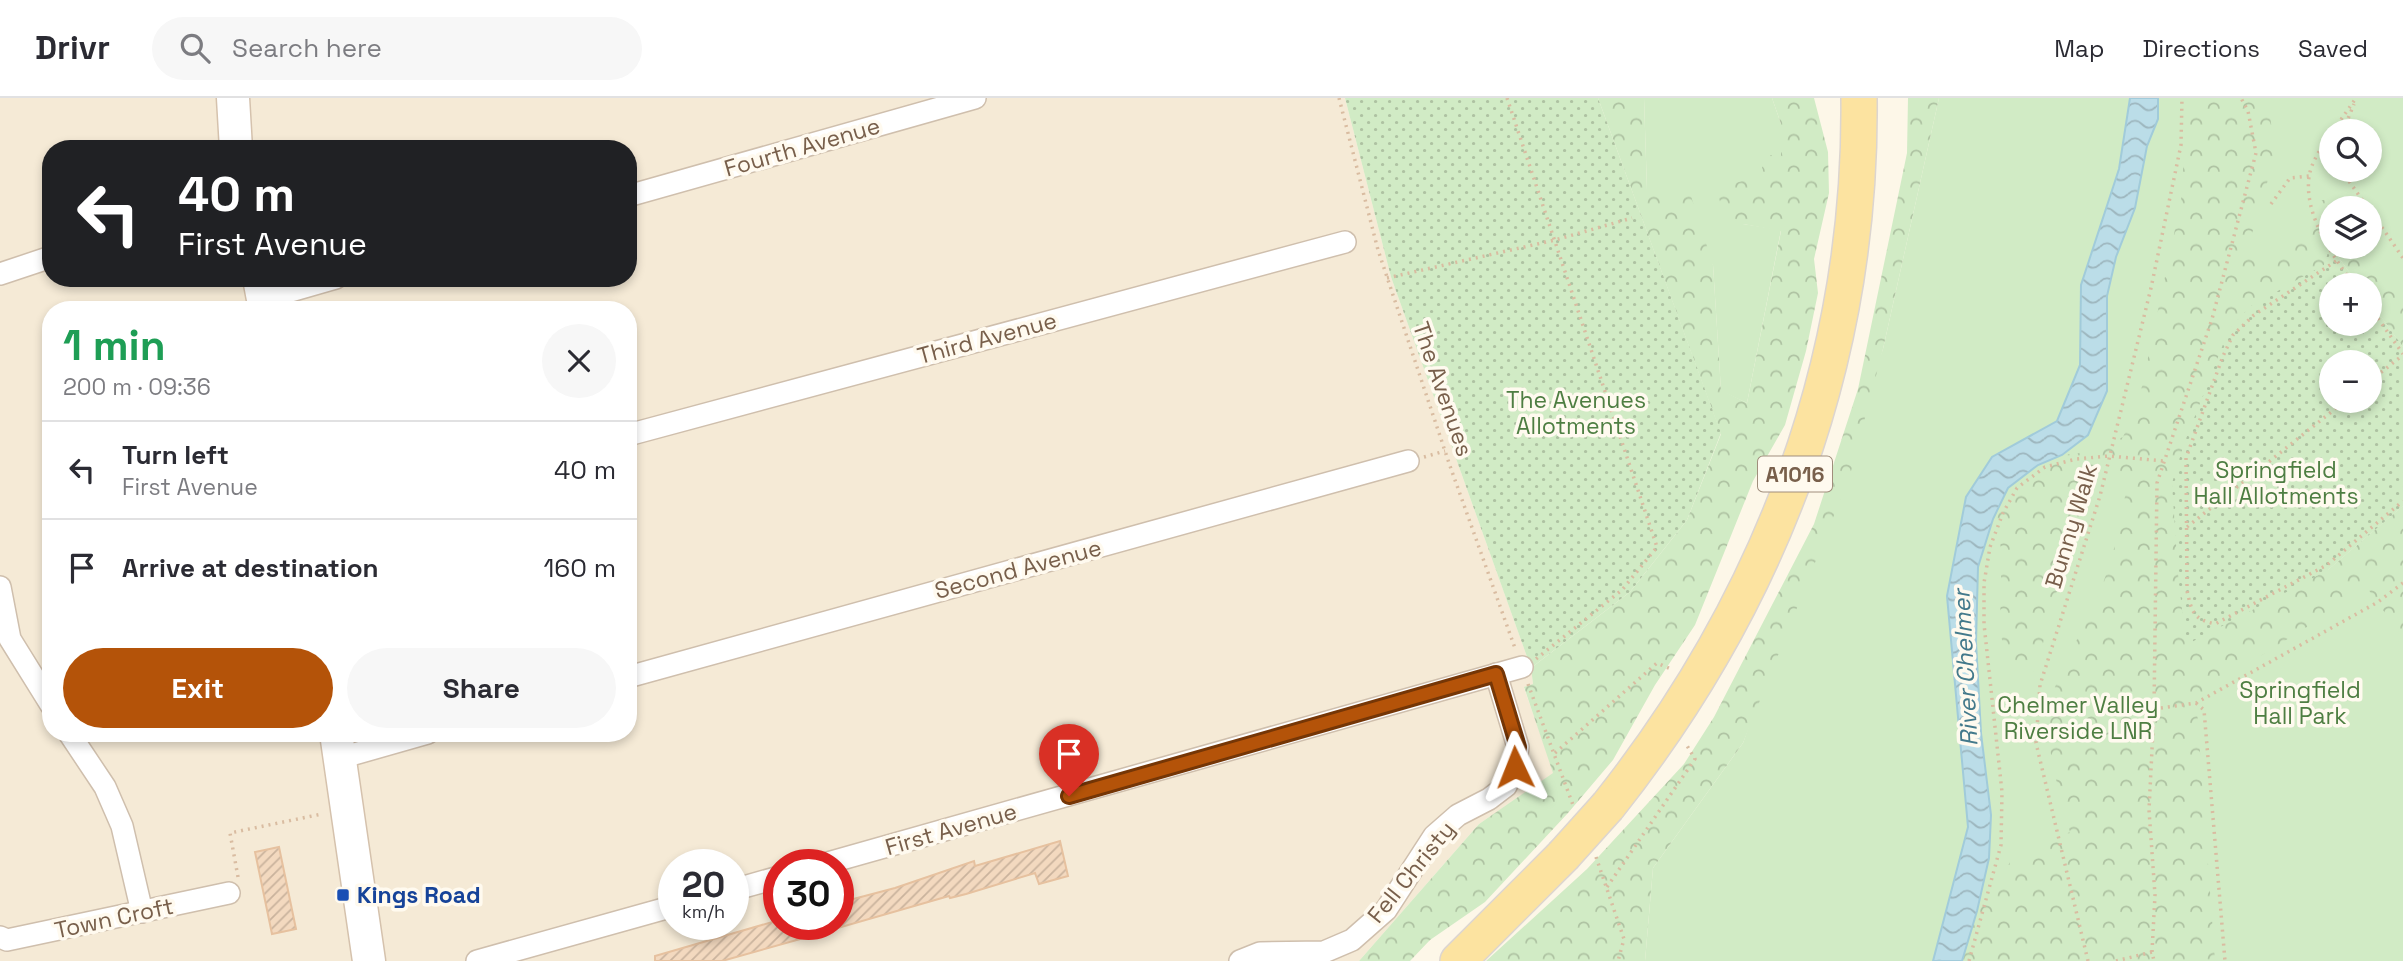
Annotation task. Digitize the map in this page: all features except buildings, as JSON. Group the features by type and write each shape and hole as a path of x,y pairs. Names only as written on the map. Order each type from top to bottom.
{"main road":[{"path":"233,98 235,140"},
{"name":"A1016","path":"1458,961 1563,856 1608,806 1672,720 1697,681 1727,630 1766,550 1802,454 1825,382 1842,305 1855,213 1859,98"},
{"path":"338,746 369,961"}],"street":[{"name":"Fourth Avenue","path":"637,193 975,98"},
{"name":"Third Avenue","path":"637,433 1345,242"},
{"path":"0,274 42,260"},
{"path":"262,296 299,287"},
{"name":"Second Avenue","path":"637,675 1408,461"},
{"path":"0,587 10,639 42,679"},
{"name":"First Avenue","path":"854,856 1496,674 1525,676"},
{"name":"Fell Christy","path":"1240,961 1259,953 1324,952 1352,940 1386,910 1434,836 1458,815 1489,799 1506,786 1515,767 1518,747 1496,674"},
{"path":"75,742 104,787 122,826 142,912"},
{"path":"338,746 366,742"},
{"name":"Town Croft","path":"0,937 7,940 229,893"},
{"path":"477,961 658,910"}],"path":[{"name":"The Avenues","path":"1339,98 1368,216 1387,278 1525,676"},
{"path":"1507,98 1657,547 1622,590 1530,664 1525,676"},
{"name":"Bunny Walk","path":"2088,961 2036,743 2040,685 2100,496 2151,288 2181,145 2182,98"},
{"path":"2154,961 2152,952 2155,895 2149,810 2154,709 2157,483 2211,319 2256,153 2248,111 2241,98"},
{"path":"2348,119 2356,98"},
{"path":"2342,119 2356,98"},
{"path":"2319,154 2309,176 2310,194 2317,222 2336,261 2345,273"},
{"path":"2271,204 2290,178 2309,176"},
{"path":"1387,278 1555,240 1632,218"},
{"path":"2382,227 2403,257"},
{"path":"2336,261 2254,315 2233,335 2223,356 2186,458 2187,591 2192,612 2202,621 2214,624 2327,565 2403,500"},
{"path":"2382,324 2403,354 2382,371"},
{"path":"2186,527 2330,413"},
{"path":"1969,961 2001,845 2002,792 1984,624 1984,583 1990,547 2003,513 2017,488 2045,467 2076,459 2109,456 2164,461"},
{"path":"2154,709 2196,703 2378,603 2403,583"},
{"path":"1554,753 1657,663 1697,681"},
{"path":"2196,703 2204,710 2225,961"},
{"path":"1607,887 1695,758 1672,720"},
{"path":"229,893 241,890 230,833 317,815 347,813"},
{"path":"2116,961 2152,952"}],"shaded area":[{"path":"0,98 1345,98 1391,277 1531,668 1533,684 1524,688 1554,773 1479,824 1359,961 0,961"}],"green space":[{"name":"The Avenues Allotments","path":"1345,98 1598,98 1721,433 1687,520 1630,592 1531,668 1391,277"},
{"path":"1598,98 1644,98 1647,190 1689,190 1713,265 1721,390 1747,403 1781,231 1743,224 1722,211 1717,188 1764,175 1762,167 1768,155 1781,156 1781,124 1772,98 1814,98 1828,152 1829,193 1814,259 1818,293 1806,351 1785,425 1753,481 1695,625 1655,685 1613,760 1485,902 1430,940 1410,961 1359,961 1479,824 1553,773 1524,687 1533,684 1531,668 1630,592 1687,520 1721,434"},
{"path":"1644,98 1772,98 1781,124 1781,157 1764,175 1743,224 1781,230 1747,403 1721,391 1713,265 1647,190"},
{"path":"1908,98 1939,98 1883,349 1850,475 1743,743 1653,868 1645,961 1486,961 1587,869 1684,764 1714,717 1814,524 1858,389 1907,153"},
{"name":"Springfield Hall Park","path":"1939,98 2403,98 2403,347 2382,318 2382,273 2350,273 2340,259 2382,259 2382,196 2319,196 2319,259 2331,259 2330,273 2319,273 2319,336 2330,336 2330,350 2319,350 2319,413 2329,413 2328,570 2403,506 2403,961 1645,961 1653,868 1743,743 1883,349"},
{"name":"Chelmer Valley Riverside LNR","path":"2188,98 2265,98 2276,153 2250,240 2260,261 2319,225 2319,259 2326,259 2324,265 2251,306 2203,400 2184,444 2172,484 2328,570 2403,506 2403,638 2368,589 2196,696 2215,961 1962,961 1977,911 2010,862 2033,848 2070,832 2050,746 2051,701 2061,671 2097,599 2108,569 2120,523 2128,475 2110,474 2096,485 2081,507 2040,659 2031,676 2023,681 2014,680 2003,649 2000,617 2001,547 1993,519 2008,488 2038,465 2062,455 2090,452 2123,437 2138,405 2181,201"},
{"name":"Springfield Hall Allotments","path":"2326,259 2340,259 2350,273 2319,273 2319,336 2382,336 2382,318 2403,347 2403,506 2328,570 2186,645 2172,483 2184,444 2229,329 2251,306 2324,265"},
{"path":"2340,259 2371,259 2381,273 2350,273"},
{"path":"2382,275 2403,306 2403,347 2382,318"}],"water":[{"name":"River Chelmer","path":"2130,98 2158,98 2158,119 2147,146 2135,208 2116,257 2107,296 2107,391 2088,435 2062,455 2038,465 2008,488 1993,519 1978,567 1976,642 1981,733 1991,815 1989,858 1962,961 1933,961 1968,827 1947,596 1966,497 1992,457 2057,421 2080,365 2081,285 2119,169"}],"place":[{"name":"Kings Road","path":"343,895"}],"route":[{"path":"1069,796 1496,674 1518,747 1515,767"}]}
